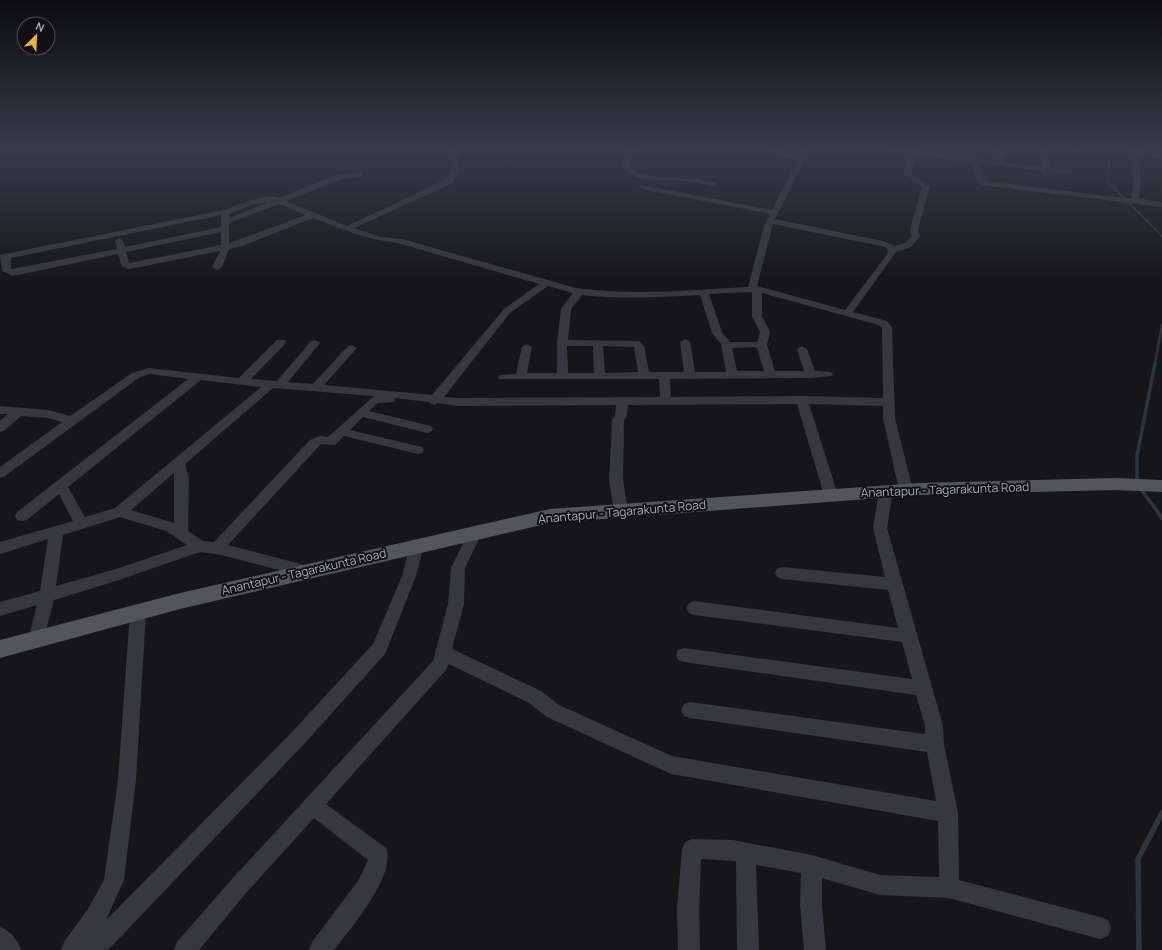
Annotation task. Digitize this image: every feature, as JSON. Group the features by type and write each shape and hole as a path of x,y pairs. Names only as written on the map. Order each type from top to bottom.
{"main road":[{"name":"Anantapur - Tagarakunta Road","path":"0,650 138,612 550,516 906,490 1115,484 1160,486"}],"street":[{"path":"299,193 280,201 225,225 121,250 13,273 7,271 3,257 224,213 249,203 272,199 280,201 346,229 380,240 395,240 546,284 579,292 636,296 755,289 886,325 889,418 906,490"},
{"path":"346,229 423,193"},
{"path":"674,193 775,213"},
{"path":"703,199 707,193"},
{"path":"761,346 765,332 757,316 755,289 766,230 785,193"},
{"path":"847,314 893,250 908,245 916,236 914,230 924,193"},
{"path":"1065,193 1162,205"},
{"path":"1136,193 1135,198 1143,203"},
{"path":"217,267 225,246 224,213"},
{"path":"118,233 125,265 127,266 242,243 312,215"},
{"path":"770,221 804,226 876,242 888,246 893,250"},
{"path":"436,404 508,311 546,284"},
{"path":"563,377 562,343 566,306 579,292"},
{"path":"704,292 716,330 726,345 732,375"},
{"path":"242,382 281,342"},
{"path":"685,342 690,376"},
{"path":"562,343 637,344 644,376"},
{"path":"598,343 600,376"},
{"path":"0,548 120,512 275,384 315,344"},
{"path":"726,345 761,346 764,348 772,375"},
{"path":"318,386 352,348"},
{"path":"521,377 527,348"},
{"path":"802,349 811,374"},
{"path":"0,473 142,372 149,371 242,382 318,386 436,404"},
{"path":"504,377 826,374"},
{"path":"664,376 666,401"},
{"path":"22,516 198,377"},
{"path":"217,548 314,443 321,440 331,442 375,399 379,398 436,404 458,402 802,400 888,402"},
{"path":"802,400 831,495"},
{"path":"621,510 616,480 618,421 621,416 622,402"},
{"path":"0,410 49,414 72,421"},
{"path":"0,428 19,411"},
{"path":"361,413 427,429"},
{"path":"342,432 418,450"},
{"path":"178,463 182,479 181,534"},
{"path":"59,486 66,493 82,524"},
{"path":"886,491 880,528 908,636 934,726 935,744 948,813 949,888"},
{"path":"120,512 168,526 200,546 217,548 307,572"},
{"path":"36,640 47,595 56,532"},
{"path":"185,950 239,886 440,665 456,604 458,568 475,533"},
{"path":"0,610 116,575 200,546"},
{"path":"83,950 97,944 104,938 299,737 379,649 409,576 417,546"},
{"path":"782,573 894,584"},
{"path":"694,608 908,636"},
{"path":"72,950 101,910 109,895 114,880 127,780 138,612"},
{"path":"443,653 535,697 553,711 671,765 948,813"},
{"path":"684,655 923,688"},
{"path":"690,710 935,744"},
{"path":"312,805 379,855 380,860 370,882 320,950"},
{"path":"689,950 688,909 692,849 733,850 746,852 812,865 880,885 949,888 1100,928"},
{"path":"746,852 748,950"},
{"path":"812,865 811,905 815,950"},
{"path":"0,938 10,950"}],"waterway":[{"path":"1119,193 1162,236"},
{"path":"1155,364 1162,325"},
{"path":"1137,483 1137,456 1155,363"},
{"path":"1140,488 1160,515"},
{"path":"1159,514 1162,518"},
{"path":"1139,950 1138,859 1162,813"}]}
